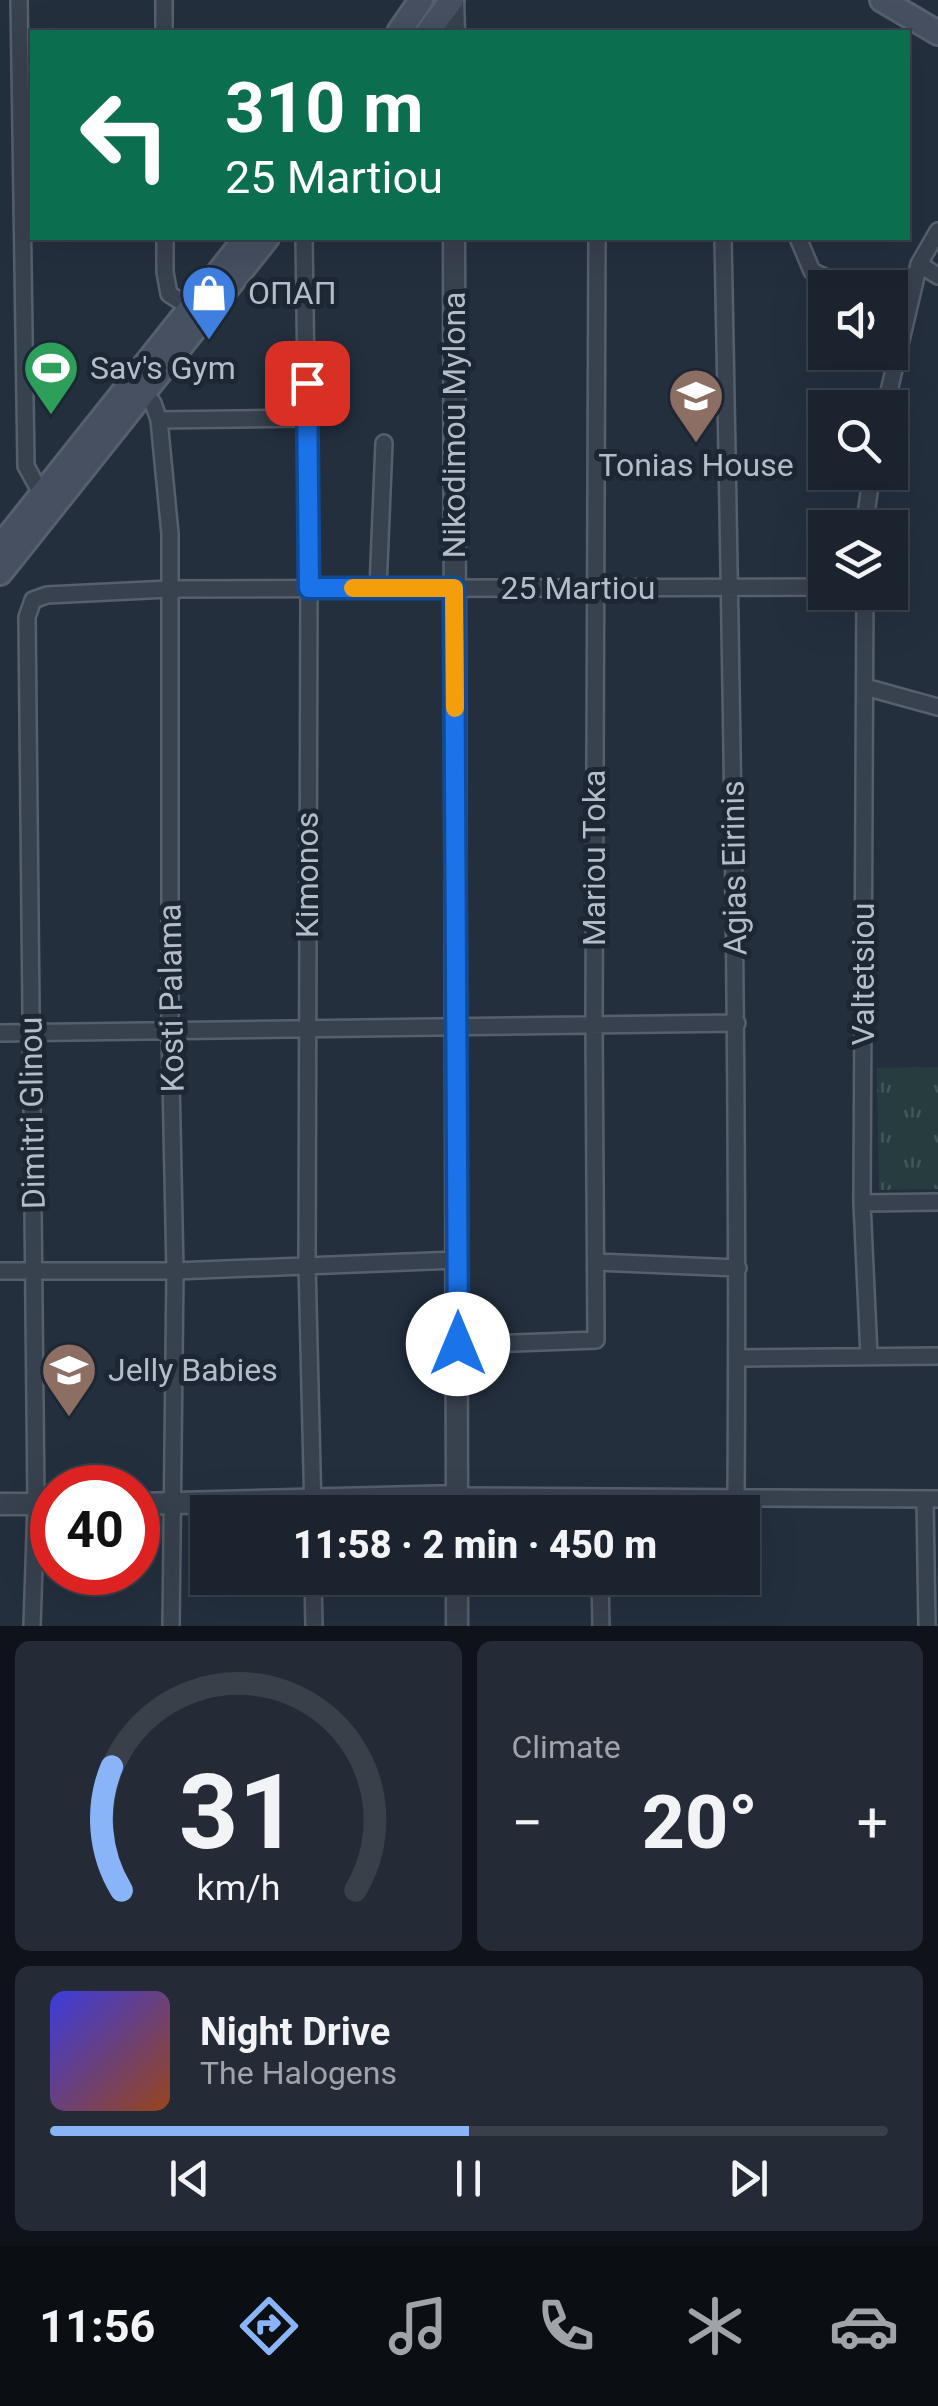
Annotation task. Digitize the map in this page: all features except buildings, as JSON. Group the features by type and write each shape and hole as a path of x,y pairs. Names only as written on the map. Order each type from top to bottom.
{"main road":[{"path":"400,30 421,0"},
{"path":"430,30 453,0"},
{"path":"882,0 938,33"},
{"path":"0,573 244,240"},
{"path":"0,547 265,240"}],"street":[{"path":"19,0 26,466 42,494"},
{"path":"164,0 164,30"},
{"path":"453,0 454,30"},
{"path":"908,305 919,264 938,231"},
{"path":"165,240 169,294 191,308"},
{"name":"Kimonos","path":"304,240 309,588 307,1264 314,1495"},
{"name":"Nikodimou Mylona","path":"454,240 458,1495"},
{"name":"Mariou Toka","path":"458,1344 596,1340 597,240"},
{"name":"Agias Eirinis","path":"724,240 736,1023 736,1495"},
{"path":"799,240 812,270"},
{"path":"919,264 938,276"},
{"name":"Kosti Palama","path":"136,388 153,403 160,420 170,534 170,1031 175,1271 170,1626"},
{"path":"160,420 307,418"},
{"path":"378,588 384,444"},
{"name":"25 Martiou","path":"33,600 46,595 169,589 808,587"},
{"name":"Dimitri Glinou","path":"33,600 27,617 30,1031 42,1465"},
{"name":"Valtetsiou","path":"865,610 862,1203 869,1356"},
{"path":"865,687 938,707"},
{"path":"0,1033 736,1023"},
{"path":"862,1203 938,1202"},
{"path":"0,1271 175,1271 458,1260"},
{"path":"596,1262 738,1268"},
{"path":"739,1358 938,1356"},
{"path":"760,1498 931,1499 926,1626"},
{"path":"0,1504 30,1504"},
{"path":"160,1504 190,1504"},
{"name":"Dimitri Glinou","path":"32,1626 35,1595"},
{"path":"314,1595 314,1626"},
{"path":"457,1595 457,1626"},
{"path":"600,1595 601,1626"}],"green space":[{"path":"938,1067 938,1189 879,1190 877,1068"}],"slow traffic":[{"path":"353,588 454,588 455,708"}],"place":[{"name":"ΟΠΑΠ","path":"209,342"},
{"name":"Sav's Gym","path":"51,417"},
{"name":"Tonias House","path":"696,445"},
{"name":"Jelly Babies","path":"69,1419"}],"route":[{"path":"307,383 309,588 454,588 458,1344"}]}
